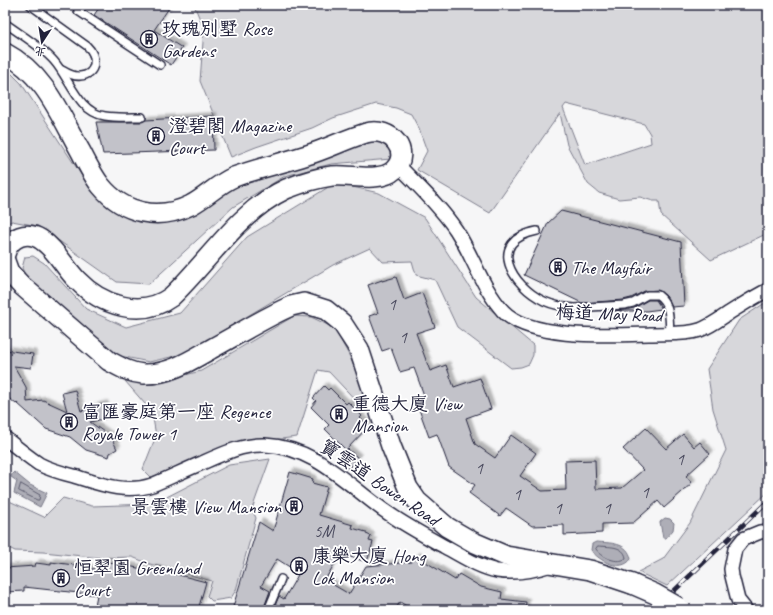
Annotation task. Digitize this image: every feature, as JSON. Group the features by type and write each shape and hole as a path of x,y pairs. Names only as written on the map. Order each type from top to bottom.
{"main road":[{"path":"5,53 27,68 40,82 52,100 91,171 103,189 124,206 143,213 163,214 180,209 198,200 231,178 306,155 373,132 384,133 394,139 400,150 398,165 386,174 379,176 347,175 322,178 300,184 274,196 242,221 171,297 162,303 147,308 122,306 92,294 77,280 47,245 37,237 24,235 18,237 7,247 5,254"},
{"path":"5,261 9,272 21,285 109,361 134,373 152,374 172,369 292,306 304,303 326,310 342,323 359,349 398,467 408,488 417,501 447,527 473,542 506,556 590,570 632,584 655,594 680,608"}],"street":[{"name":"梅道 May Road","path":"398,165 447,218 465,245 494,300 504,313 511,318 529,326 566,333 596,334 694,332 709,326 768,290"},
{"name":"寶雲道 Bowen Road","path":"5,438 31,459 48,468 101,485 129,489 152,485 242,447 266,445 288,448 301,452 330,468 389,514 480,566 497,571 530,572 556,564"},
{"path":"746,610 738,600 732,576 731,569 736,549 743,539 760,532 768,531"}],"lane":[{"path":"30,5 87,46 95,59 92,70 86,75 75,76 60,69"},
{"path":"77,5 78,10 160,65"},
{"path":"5,23 48,55 60,69 81,101 92,112 104,116 142,117"},
{"path":"537,231 528,233 518,238 511,244 508,252 509,264 523,286 529,291 551,304 574,308 624,305 632,303 647,295 658,295 666,303 668,309 670,333"},
{"path":"268,610 281,579"}],"shaded area":[{"path":"194,5 768,5 768,233 711,260 661,215 659,201 653,201 640,197 619,199 599,193 588,184 567,145 560,113 490,213 417,170 427,151 419,129 411,114 396,108 376,104 333,118 312,128 231,157 200,81 204,29","holes":["566,104 644,124 650,134 651,143 585,165 563,108"]},
{"path":"5,67 21,83 86,182 101,200 117,212 211,200 243,182 371,135 393,140 391,159 331,164 285,176 233,207 149,284 117,282 38,226 12,221 5,224"},
{"path":"335,183 379,193 425,218 476,297 533,345 533,355 529,364 511,368 457,327 435,280 416,275 412,261 383,262 370,248 333,265 184,354 149,362 120,356 78,325 27,279 22,268 25,257 33,256 44,263 86,309 126,327 180,313 247,237"},
{"path":"768,301 768,492 667,586 638,572 663,559 690,523 726,450 713,409 707,369 739,320"},
{"path":"294,316 311,317 334,328 350,357 368,400 362,407 329,372 318,370 297,437 227,446 151,477 143,469 156,436 152,412 125,381 153,383 201,371"},
{"path":"270,459 252,509 256,518 236,590 231,598 212,601 207,596 212,581 150,564 132,557 102,558 43,552 15,551 5,546 5,499 44,517 63,498 92,506 153,504 229,465"}],"water":[{"path":"14,472 30,485 47,493 40,507 14,493 17,481 11,477"},
{"path":"665,518 670,519 674,523 673,530 666,538 663,538 660,522"},
{"path":"596,542 618,544 626,549 631,559 622,565 610,564 599,558 591,550 592,544"}],"building":[{"name":"玫瑰別墅 Rose Gardens","path":"101,5 171,5 154,30 182,48 171,65 94,15"},
{"name":"澄碧閣 Magazine Court","path":"213,116 214,150 103,154 96,122 142,122 146,120"},
{"path":"561,211 681,242 684,306 672,307 666,296 658,290 645,291 623,300 582,303 524,275 548,223"},
{"path":"396,277 404,300 422,293 435,327 416,333 430,371 446,365 454,387 480,378 491,409 466,418 475,444 495,458 511,435 536,453 520,476 542,491 566,490 565,461 595,460 596,489 622,488 643,470 623,449 646,428 666,449 683,434 694,447 700,442 710,454 686,476 692,483 664,508 658,501 633,523 602,524 602,533 564,535 564,525 532,526 506,508 500,516 469,493 475,485 449,467 437,434 429,437 416,401 425,398 414,368 400,372 391,348 382,351 369,316 378,313 368,285"},
{"path":"648,300 656,300 662,309 646,311 601,311 634,308"},
{"name":"富匯豪庭第一座 Regence Royale Tower 1","path":"5,350 33,354 31,368 14,366 26,387 27,402 43,400 67,411 62,393 75,390 81,411 104,404 108,418 90,422 111,437 117,449 110,453 109,457 86,450 70,437 46,429 17,403 16,404 5,395"},
{"name":"重德大廈 View Mansion","path":"324,386 328,390 330,388 346,404 348,402 362,416 360,418 369,426 346,450 325,429 329,425 311,407 316,401 313,398"},
{"path":"348,449 358,458 348,469 339,460"},
{"path":"290,472 313,479 312,483 327,487 319,515 353,525 352,528 366,532 366,534 371,536 369,541 373,542 367,562 340,554 325,580 349,594 366,566 412,562 416,556 455,580 459,574 481,587 502,592 501,599 526,602 525,610 413,610 400,602 395,610 273,610 279,596 284,599 299,573 277,559 261,586 270,591 263,610 232,610 259,522 273,531"},
{"path":"104,561 152,571 152,568 206,582 198,610 94,610 97,595 24,587 24,591 5,592 5,568 35,566 36,563 51,565 51,562 74,565 74,567 102,570"}],"railway":[{"path":"654,610 768,501"}],"place":[{"name":"玫瑰別墅 Rose Gardens","path":"149,39"},
{"name":"澄碧閣 Magazine Court","path":"156,136"},
{"name":"The Mayfair","path":"558,267"},
{"name":"重德大廈 View Mansion","path":"339,414"},
{"name":"富匯豪庭第一座 Regence Royale Tower 1","path":"69,422"},
{"name":"景雲樓 View Mansion","path":"294,506"},
{"name":"康樂大廈 Hong Lok Mansion","path":"299,566"},
{"name":"恒翠園 Greenland Court","path":"61,578"}]}
